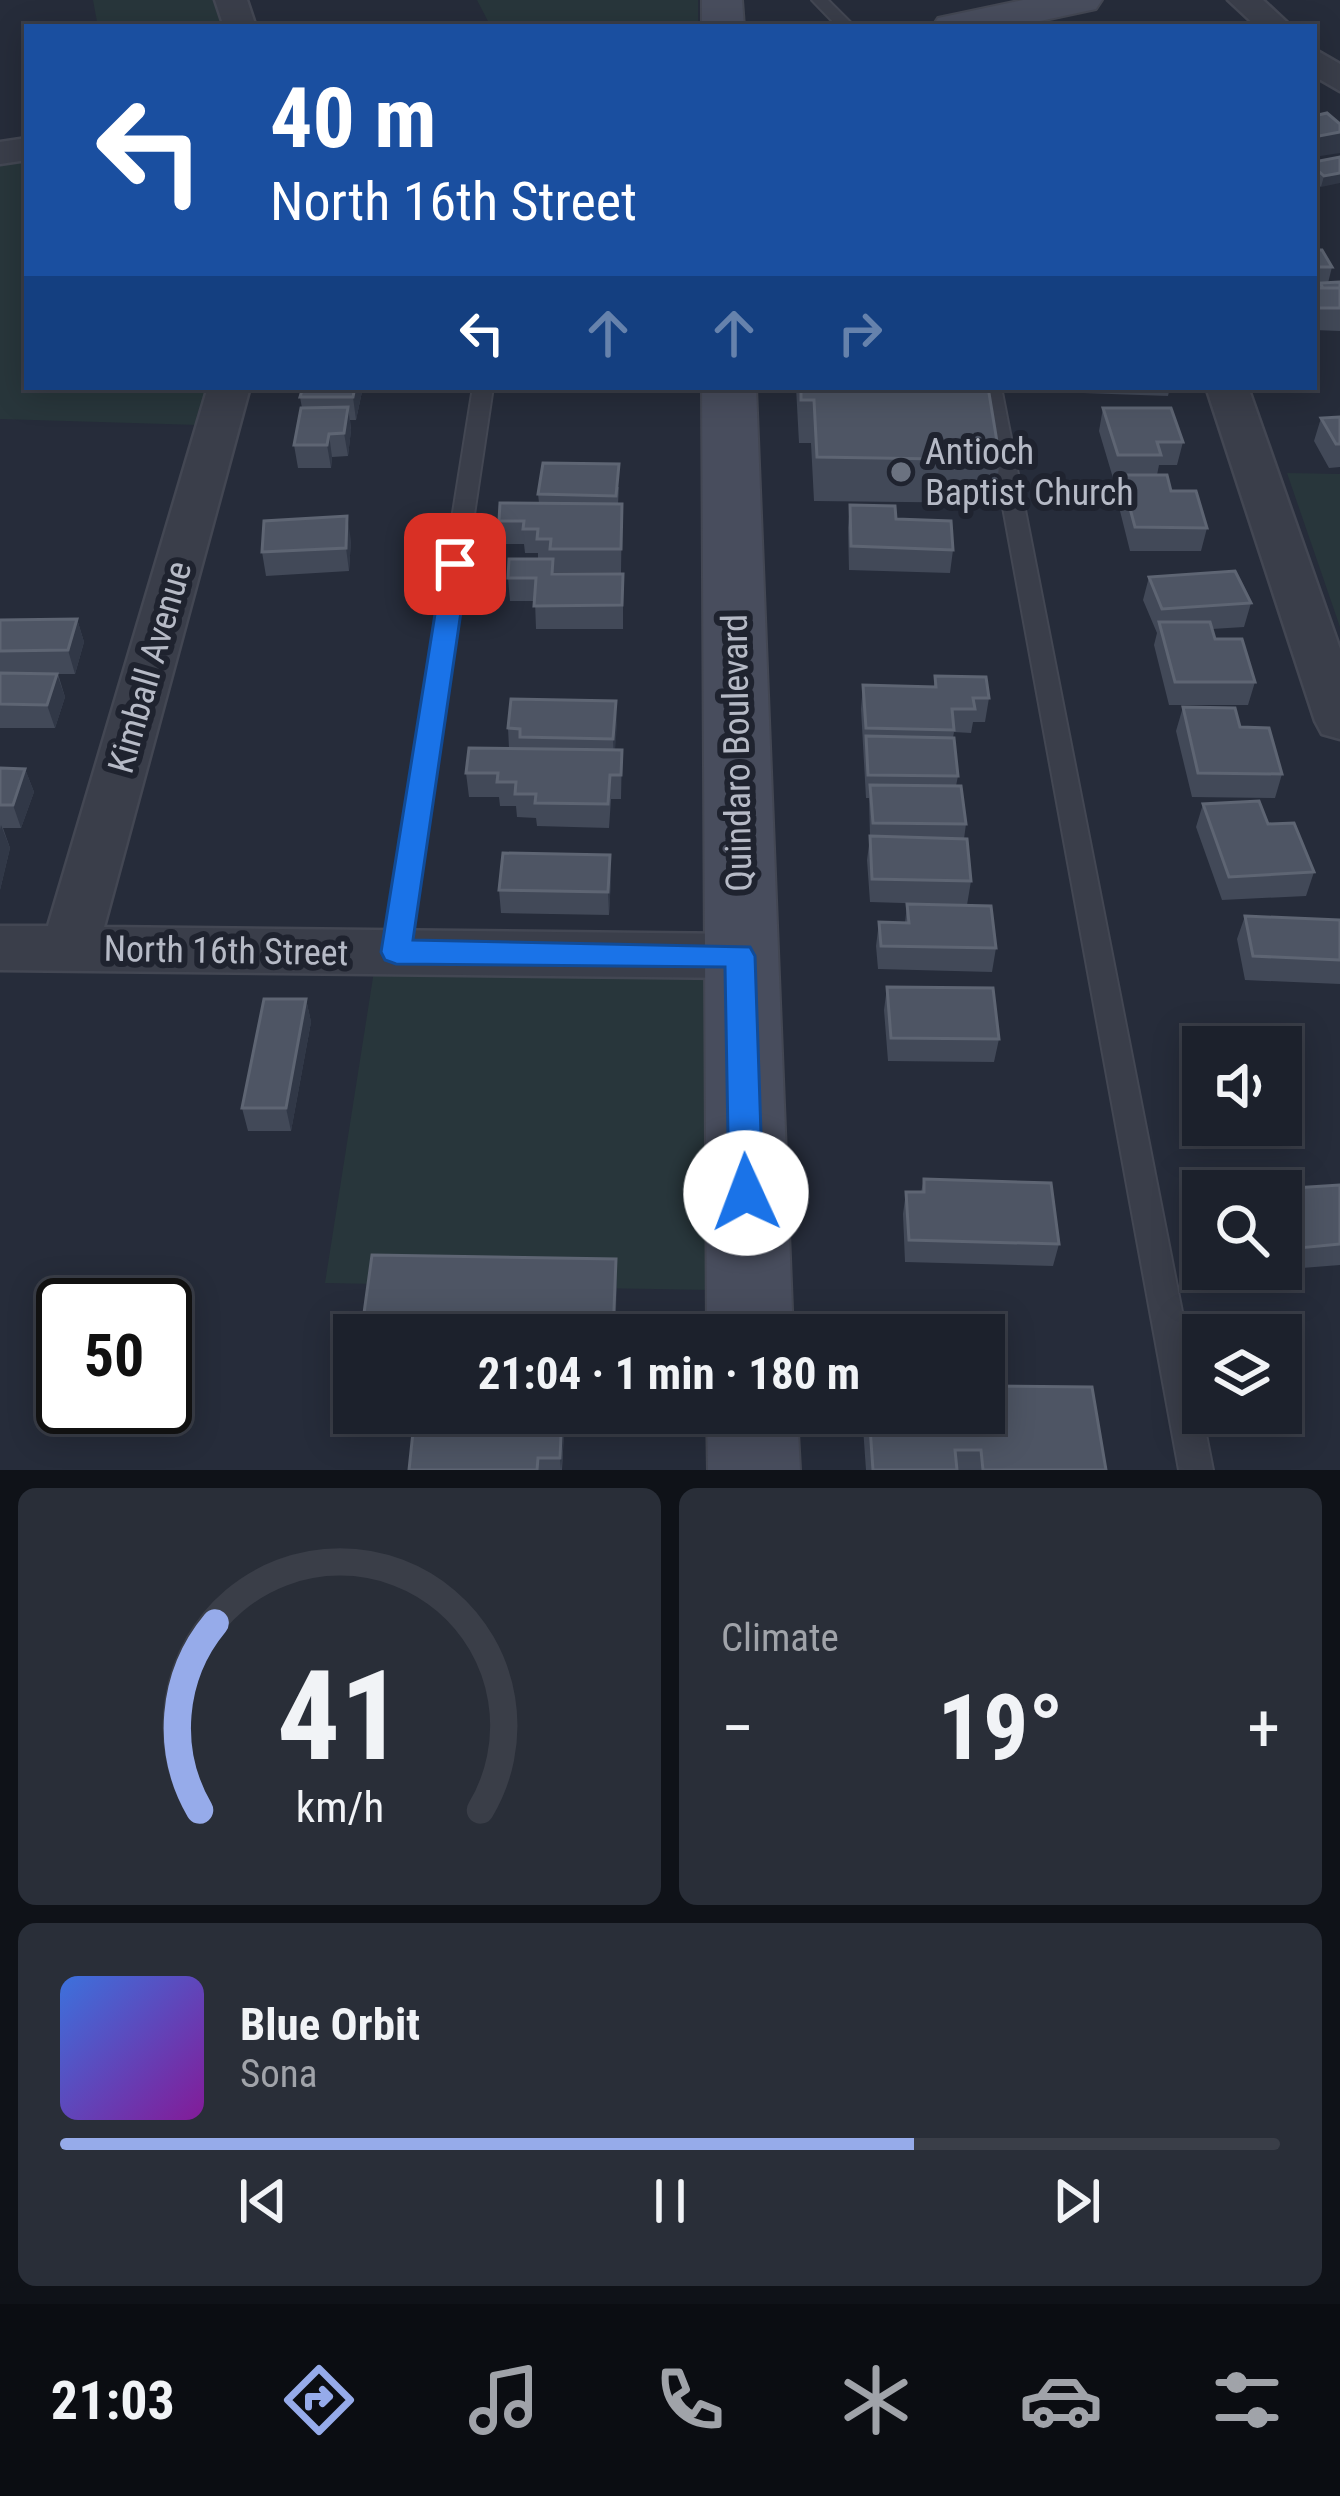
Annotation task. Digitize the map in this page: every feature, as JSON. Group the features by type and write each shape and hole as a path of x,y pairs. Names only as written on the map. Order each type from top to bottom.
{"main road":[{"path":"1008,23 1082,0"},
{"name":"Quindaro Boulevard","path":"729,390 749,1314"},
{"path":"753,1434 754,1470"}],"street":[{"path":"1244,0 1272,24"},
{"path":"1317,62 1340,81"},
{"name":"Kimball Avenue","path":"70,948 228,390"},
{"path":"1228,390 1340,721"},
{"name":"North 16th Street","path":"0,948 740,956"}],"lane":[{"path":"819,0 844,24"},
{"path":"396,952 483,390"},
{"path":"992,390 1196,1470"}],"shaded area":[{"path":"93,0 214,0 221,24 97,24"},
{"path":"477,0 698,0 698,24 489,24"},
{"path":"24,158 24,390 209,390 198,425 0,419 0,161"},
{"path":"1287,473 1340,474 1340,627"},
{"path":"374,971 698,976 708,983 707,1290 325,1283"}],"building":[{"path":"1327,113 1340,124 1340,132 1317,136 1317,115"},
{"path":"1340,157 1340,173 1324,176 1317,161"},
{"path":"1317,250 1322,250 1332,267 1317,267"},
{"path":"1340,282 1340,288 1323,288 1320,283"},
{"path":"1317,288 1340,288 1340,308 1317,308"},
{"path":"302,390 354,390 353,397 300,397"},
{"path":"801,390 988,390 1000,460 817,457 814,400 801,400"},
{"path":"348,407 344,433 329,434 327,445 294,445 301,408"},
{"path":"1103,408 1171,408 1183,442 1157,442 1161,455 1118,455"},
{"path":"1340,417 1340,444 1336,444 1321,418"},
{"path":"543,463 619,464 616,496 538,494"},
{"path":"1121,475 1167,475 1171,491 1196,491 1207,528 1135,527"},
{"path":"500,503 622,504 621,549 550,549 551,539 537,539 538,529 523,529 524,521 499,521"},
{"path":"850,505 895,506 896,519 951,521 953,550 851,546"},
{"path":"347,516 346,548 262,552 264,521"},
{"path":"509,559 553,559 552,574 623,574 622,605 534,606 536,578 508,578"},
{"path":"1235,571 1251,603 1162,609 1149,577"},
{"path":"77,619 68,650 0,651 0,620"},
{"path":"1159,622 1210,622 1215,639 1242,639 1255,682 1175,682"},
{"path":"0,673 57,674 47,705 0,704"},
{"path":"935,676 986,677 989,698 973,698 975,709 952,709 954,730 866,728 863,685 936,687"},
{"path":"511,699 616,701 613,739 520,737 520,729 508,728"},
{"path":"1183,707 1235,708 1240,727 1269,728 1282,774 1198,773"},
{"path":"866,736 954,738 958,776 868,775"},
{"path":"469,748 622,750 621,775 610,775 608,804 535,803 536,794 515,794 516,782 497,782 498,773 466,773"},
{"path":"0,768 25,769 13,805 0,805"},
{"path":"870,785 961,786 966,824 873,823"},
{"path":"1259,801 1268,824 1294,823 1314,872 1229,877 1203,804"},
{"path":"870,836 967,839 971,881 872,879"},
{"path":"503,853 610,855 608,892 499,890"},
{"path":"907,904 991,906 996,948 881,946 879,922 909,923"},
{"path":"1245,916 1340,920 1340,960 1253,956"},
{"path":"887,987 993,988 999,1039 891,1038"},
{"path":"264,999 306,999 286,1108 242,1108"},
{"path":"924,1179 1051,1183 1059,1244 909,1240 906,1192 924,1192"},
{"path":"1340,1185 1340,1244 1302,1248 1302,1187"},
{"path":"372,1255 616,1259 614,1314 364,1314"},
{"path":"1005,1386 1092,1387 1106,1470 983,1470 981,1450 955,1450 957,1470 873,1470 870,1434 1005,1434"},
{"path":"413,1434 561,1434 560,1458 538,1458 537,1470 409,1470"}],"place":[{"name":"Antioch Baptist Church","path":"901,472"}],"route":[{"path":"455,564 396,952 740,956 746,1193"}]}
